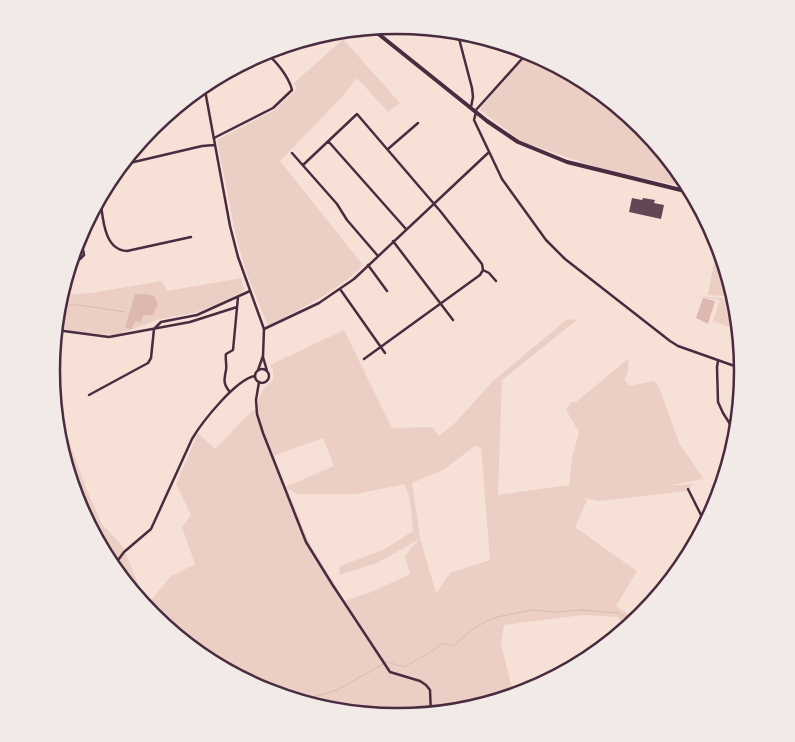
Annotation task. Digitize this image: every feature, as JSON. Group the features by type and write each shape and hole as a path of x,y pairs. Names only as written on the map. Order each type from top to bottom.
{"main road":[{"path":"378,34 502,133 535,150 567,162 682,190"}],"street":[{"path":"459,39 472,88 473,97 470,108"},
{"path":"214,138 273,108 292,90 291,83 271,58"},
{"path":"523,58 476,112 474,120 488,153 509,190 546,240 565,259 670,341 678,346 735,366"},
{"path":"206,94 230,226 238,257 264,330 263,356 269,377 267,380 259,382"},
{"path":"303,165 357,114 434,204 482,264 483,270 480,276 364,359"},
{"path":"388,149 418,123"},
{"path":"328,141 406,229"},
{"path":"133,162 202,146 215,145"},
{"path":"292,153 337,204 347,220 378,256"},
{"path":"264,330 319,302 340,288 378,256 488,153"},
{"path":"102,208 108,240 120,251 191,237"},
{"path":"393,241 453,320"},
{"path":"79,260 84,255 83,250"},
{"path":"368,265 387,291"},
{"path":"483,270 489,273 496,282"},
{"path":"340,288 385,353"},
{"path":"89,395 148,363 151,358 154,329 161,322 197,314 250,291"},
{"path":"230,392 223,380 226,369 226,354 233,350 238,297"},
{"path":"63,331 109,337 196,321 237,307"},
{"path":"118,560 124,552 151,529 192,439 206,419 241,382 255,376 263,356"},
{"path":"718,361 718,402 730,424"},
{"path":"258,370 264,369 267,371"},
{"path":"255,376 259,382 256,405 259,421 306,542 390,672 420,681 426,685 430,690 431,707"},
{"path":"688,489 702,516"}],"shaded area":[{"path":"343,39 400,103 388,112 357,78 343,96 280,161 363,265 330,292 268,326 246,272 235,232 217,140 273,111 297,89 294,83"},
{"path":"524,58 527,59 566,79 603,103 620,117 651,149 679,186 602,169 522,142 480,110"},
{"path":"715,257 726,296 708,295"},
{"path":"241,278 244,289 242,292 215,305 194,313 159,319 119,335 63,331 70,294 91,293 162,281 167,291"},
{"path":"135,294 153,296 158,307 153,315 144,315 140,322 135,321 132,329 125,328"},
{"path":"695,296 726,298 732,328 713,321 720,300"},
{"path":"703,298 715,301 708,324 696,318"},
{"path":"578,319 502,380 498,495 569,485 572,458 579,432 566,410 571,402 576,402 628,359 628,370 625,380 629,386 653,381 658,385 680,445 704,479 666,486 693,484 687,491 599,501 584,498 587,500 575,527 637,571 616,606 630,615 622,623 618,617 583,615 504,625 501,645 512,688 463,702 420,708 375,708 310,697 268,683 229,663 192,639 151,600 171,576 195,564 182,527 191,515 176,484 198,433 215,449 252,411 258,409 261,393 273,381 273,371 270,365 344,330 392,428 432,427 439,436 456,422 493,381 566,320","holes":["323,438 334,466 286,487 274,456","475,446 481,447 490,560 450,573 436,593 420,538 412,483 443,470","405,484 410,500 413,531 385,549 340,566 339,575 377,563 419,539 405,556 410,574 374,591 345,601 310,545 287,488 297,494 356,494"]},
{"path":"67,437 102,524 123,547 140,588 105,540 95,520 78,479"}],"building":[{"path":"632,198 655,200 654,203 664,205 661,219 629,212"}],"waterway":[{"path":"67,305 125,312"},
{"path":"312,697 337,690 387,662 404,667 434,650 442,643 453,646 473,629 497,617 531,610 556,612 581,610 619,613 627,618"}]}
